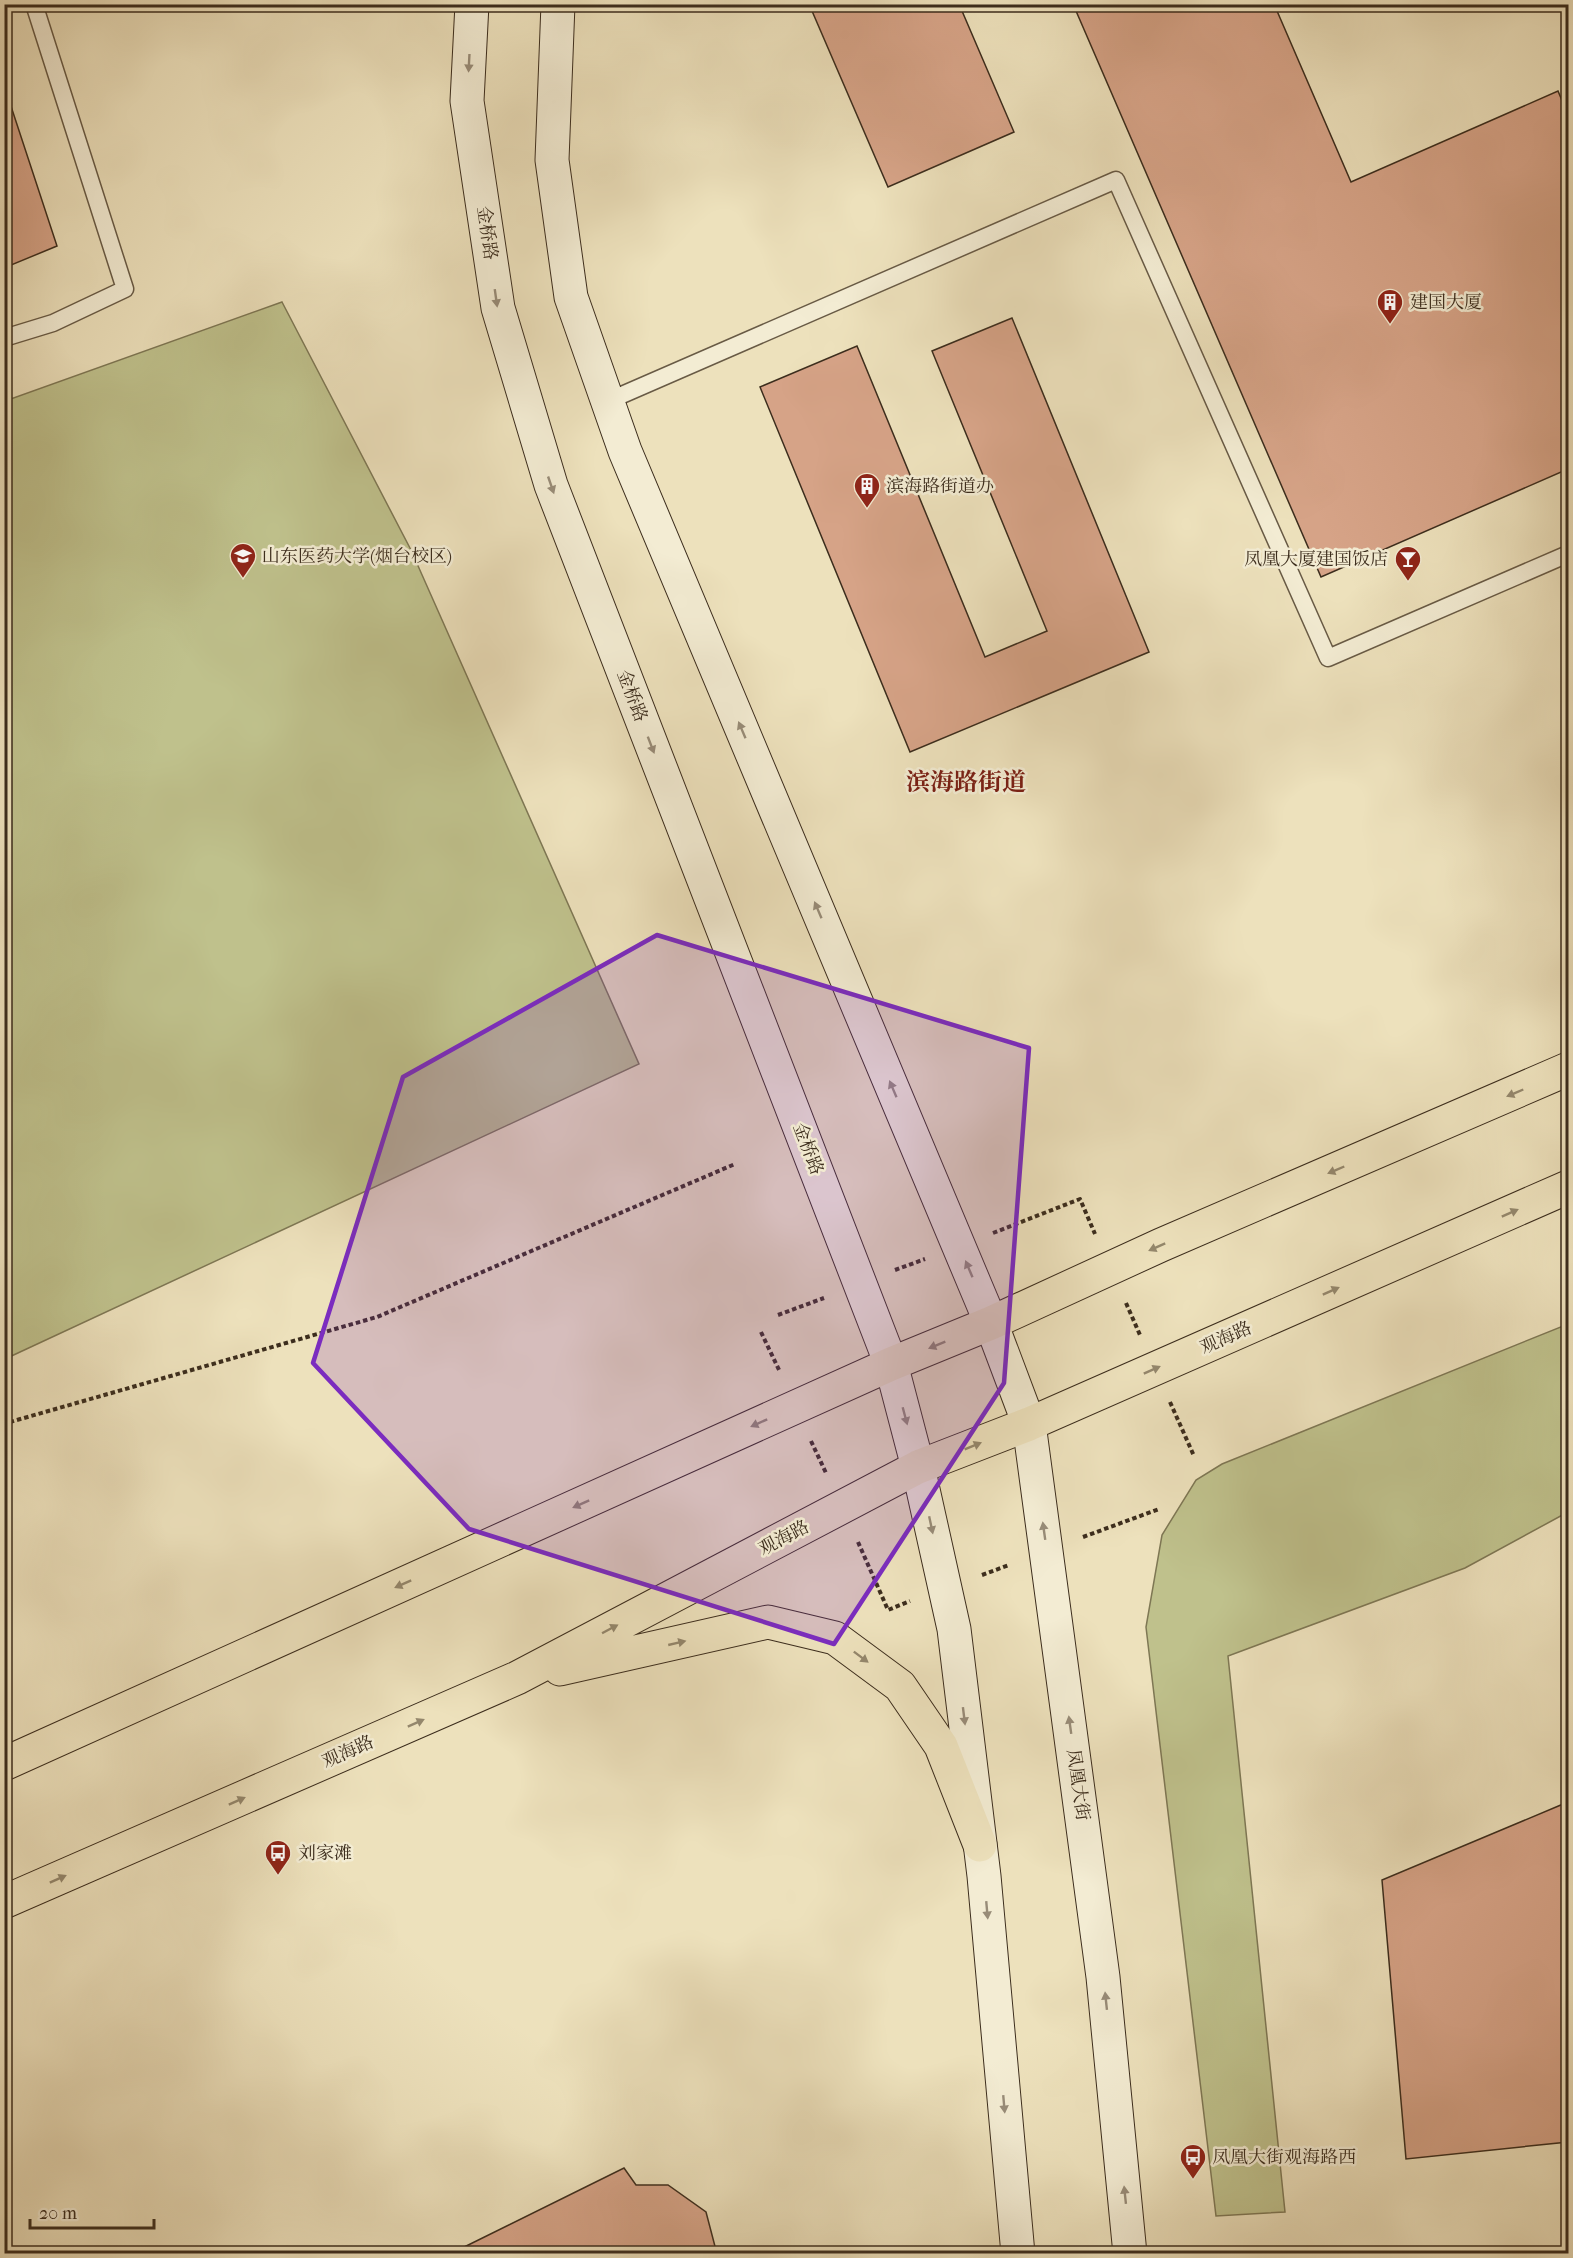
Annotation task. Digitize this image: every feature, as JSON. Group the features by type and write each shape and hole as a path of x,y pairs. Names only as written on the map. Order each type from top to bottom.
{"main road":[{"path":"4,1764 891,1364 991,1323 1161,1245 1569,1070"},
{"name":"观海路","path":"4,1902 517,1678 918,1467 1029,1424 1569,1187"},
{"path":"517,1678 768,1622 835,1638 900,1686 941,1746 980,1845"}],"street":[{"name":"金桥路","path":"472,4 467,101 498,308 551,485 891,1364"},
{"path":"558,4 552,160 571,297 625,452 991,1323"},
{"name":"凤凰大街","path":"991,1323 1029,1424 1103,1977 1130,2253"},
{"path":"891,1364 918,1467 954,1629 980,1845 1018,2253"}],"lane":[{"path":"4,338 53,323 125,289 33,4"},
{"path":"608,401 1116,180 1328,658 1569,554"}],"path":[{"path":"4,1427 10,1422 377,1317 735,1164"}],"highlighted area":[{"path":"657,935 1029,1048 1004,1383 834,1644 469,1529 313,1363 403,1077"}],"green space":[{"name":"山东医药大学(烟台校区)","path":"282,302 411,550 639,1064 5,1359 5,401"},
{"path":"1568,1324 1568,1512 1465,1568 1228,1656 1285,2212 1216,2216 1146,1627 1162,1535 1196,1480 1222,1464"}],"building":[{"path":"809,4 959,4 1014,132 888,187"},
{"name":"建国大厦","path":"1073,4 1274,4 1351,182 1558,91 1568,115 1568,469 1321,577"},
{"path":"4,85 57,246 4,268"},
{"name":"滨海路街道办","path":"1012,318 1149,652 910,752 760,387 857,346 985,657 1047,631 932,351"},
{"path":"1568,1802 1568,2142 1406,2159 1382,1880"},
{"path":"624,2168 636,2185 668,2185 706,2212 717,2254 450,2254"}],"place":[{"name":"建国大厦","path":"1390,325"},
{"name":"滨海路街道办","path":"867,509"},
{"name":"山东医药大学(烟台校区)","path":"243,579"},
{"name":"凤凰大厦建国饭店","path":"1408,582"},
{"name":"刘家滩","path":"278,1876"},
{"name":"凤凰大街观海路西","path":"1193,2180"}],"district":[{"name":"滨海路街道","path":"966,782"}]}
